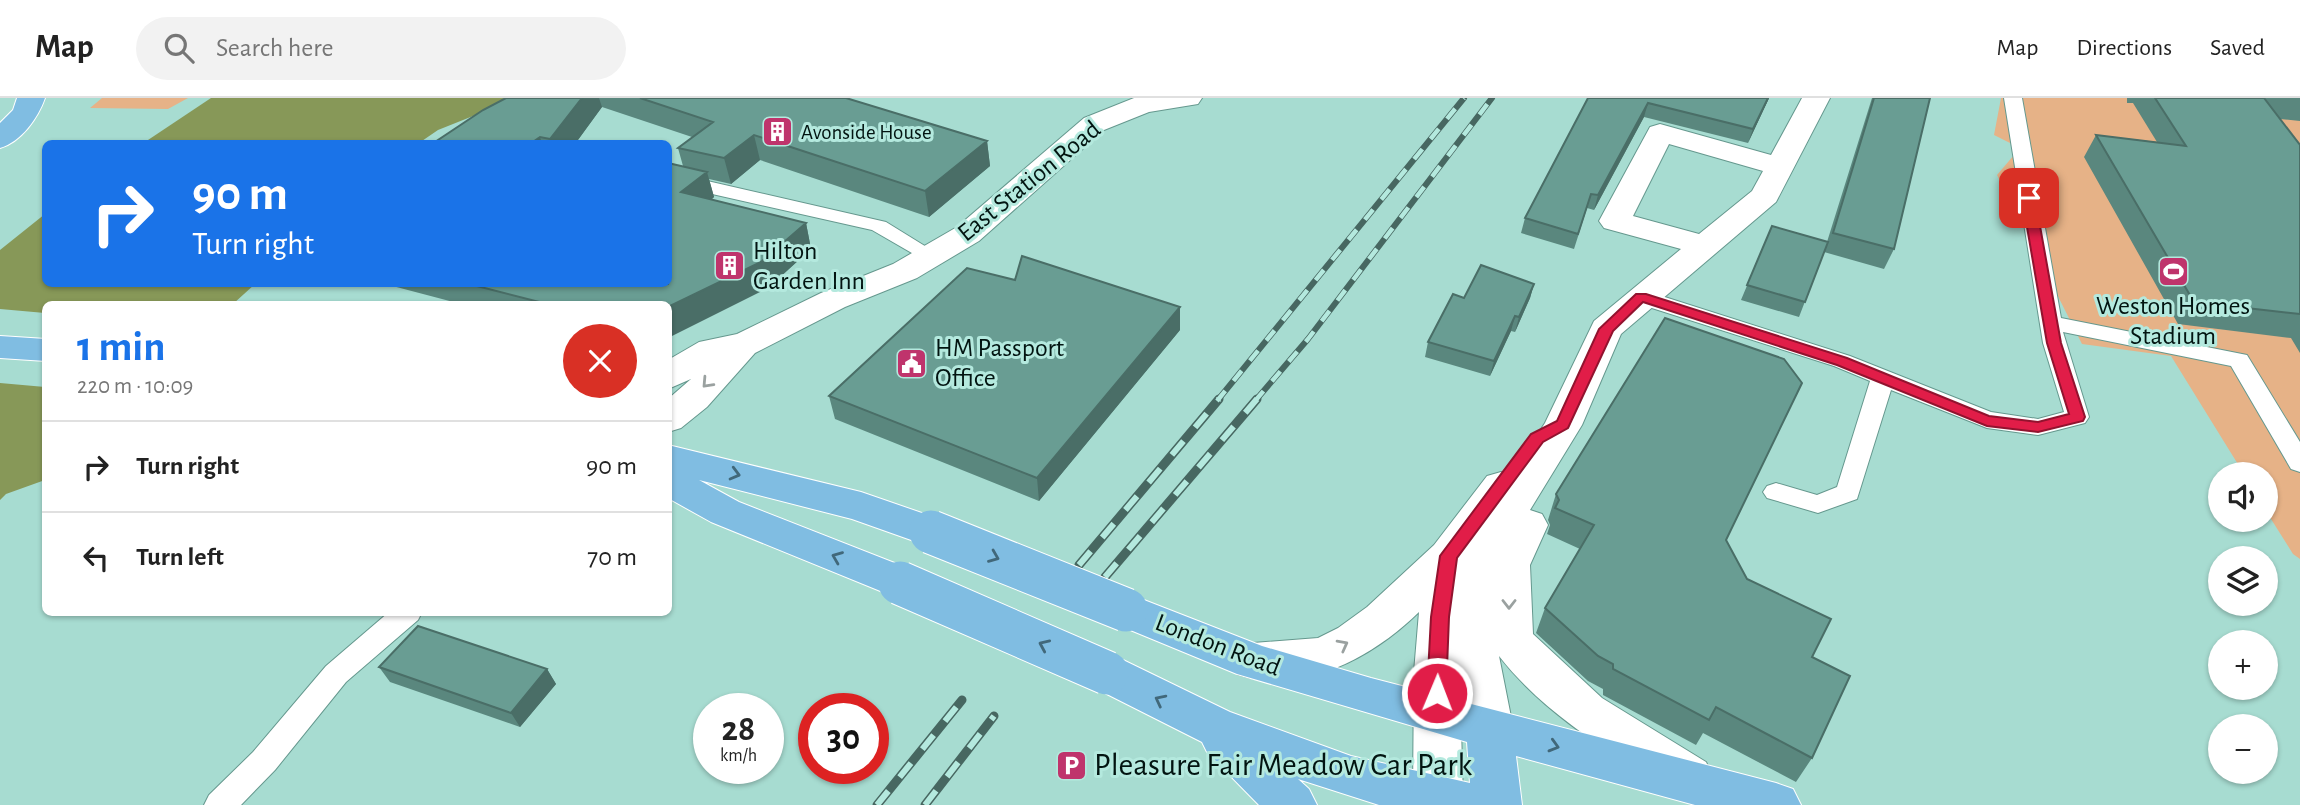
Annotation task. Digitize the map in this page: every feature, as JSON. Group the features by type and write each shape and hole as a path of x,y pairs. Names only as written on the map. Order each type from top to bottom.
{"main road":[{"path":"0,139 26,113 31,98"},
{"path":"0,347 42,349"},
{"name":"London Road","path":"672,459 860,507 931,532 1253,661 1437,714 1776,805"},
{"path":"672,482 725,512 900,583 1107,673 1213,726 1351,777 1449,802"},
{"path":"1213,726 1293,805"},
{"path":"1489,727 1497,805"}],"street":[{"name":"East Station Road","path":"672,416 694,398 743,345 833,300 905,271 968,234 1094,124 1143,104 1188,98"},
{"path":"1489,727 1475,648 1476,578 1502,523 1563,425 1606,329 1703,245 1765,197 1816,98"},
{"path":"1703,245 1615,222 1660,133 1780,167"},
{"path":"672,374 711,350 743,345"},
{"path":"1253,661 1304,657 1336,650 1361,636 1448,556 1537,438 1563,425"},
{"path":"1563,425 1551,484 1509,565 1511,639 1527,659 1586,712 1701,785"},
{"path":"1448,556 1440,617 1437,714 1449,802"}],"lane":[{"path":"1641,297 1842,361 1987,421 2038,427 2077,417 2051,323 2013,98"},
{"path":"672,179 879,226 930,256"},
{"path":"2051,323 2239,360 2300,463"},
{"path":"1776,492 1818,504 1848,494 1884,378"},
{"path":"220,805 264,761 336,674 403,616"}],"shaded area":[{"path":"102,98 188,98 168,109 90,108"},
{"path":"211,98 518,98 438,130 423,140 148,140"},
{"name":"Weston Homes Stadium","path":"2001,98 2300,98 2300,559 2293,554 2278,530 2278,462 2237,462 2171,356 2082,344 1997,175 2020,148 1994,135"},
{"path":"42,216 42,287 252,287 236,301 42,301 42,481 6,494 0,500 0,250"}],"pier":[{"path":"0,309 42,313 42,387 0,383"}],"building":[{"path":"506,98 582,98 550,139 438,140"},
{"path":"640,98 846,98 987,141 925,191 754,135 724,158 678,148 713,122"},
{"path":"1588,98 1768,98 1753,129 1648,103 1598,195 1591,194 1578,234 1525,218"},
{"path":"1874,98 1930,98 1894,249 1833,233"},
{"path":"2155,98 2264,98 2300,145 2300,314 2194,302 2096,135 2186,146"},
{"path":"672,164 707,172 681,192 806,223 761,262 672,305 672,301 535,301 481,287 672,287"},
{"path":"1772,226 1828,242 1805,302 1747,285"},
{"path":"1022,256 1180,307 1037,478 829,396 967,268 1015,280"},
{"path":"1481,265 1534,284 1519,317 1515,316 1494,361 1428,342 1453,294 1464,298"},
{"path":"1665,318 1784,359 1802,383 1726,540 1747,579 1831,619 1812,657 1850,676 1812,758 1716,707 1709,720 1613,669 1613,664 1598,656 1545,608 1594,525 1555,508 1559,500 1556,494"},
{"path":"418,626 547,669 511,713 379,667"}],"railway":[{"path":"1217,401 1464,98"},
{"path":"1255,401 1308,339 1492,98"},
{"path":"1079,565 1219,399"},
{"path":"1105,577 1257,399"},
{"path":"877,805 962,700"},
{"path":"925,805 994,716"}],"place":[{"name":"Avonside House","path":"778,132"},
{"name":"Hilton Garden Inn","path":"730,266"},
{"name":"Weston Homes Stadium","path":"2173,271"},
{"name":"HM Passport Office","path":"912,363"},
{"name":"Pleasure Fair Meadow Car Park","path":"1071,765"}],"route":[{"path":"1437,693 1440,617 1448,556 1537,438 1563,425 1606,329 1641,297 1842,361 1987,421 2038,427 2077,417 2054,343 2029,198"}]}
